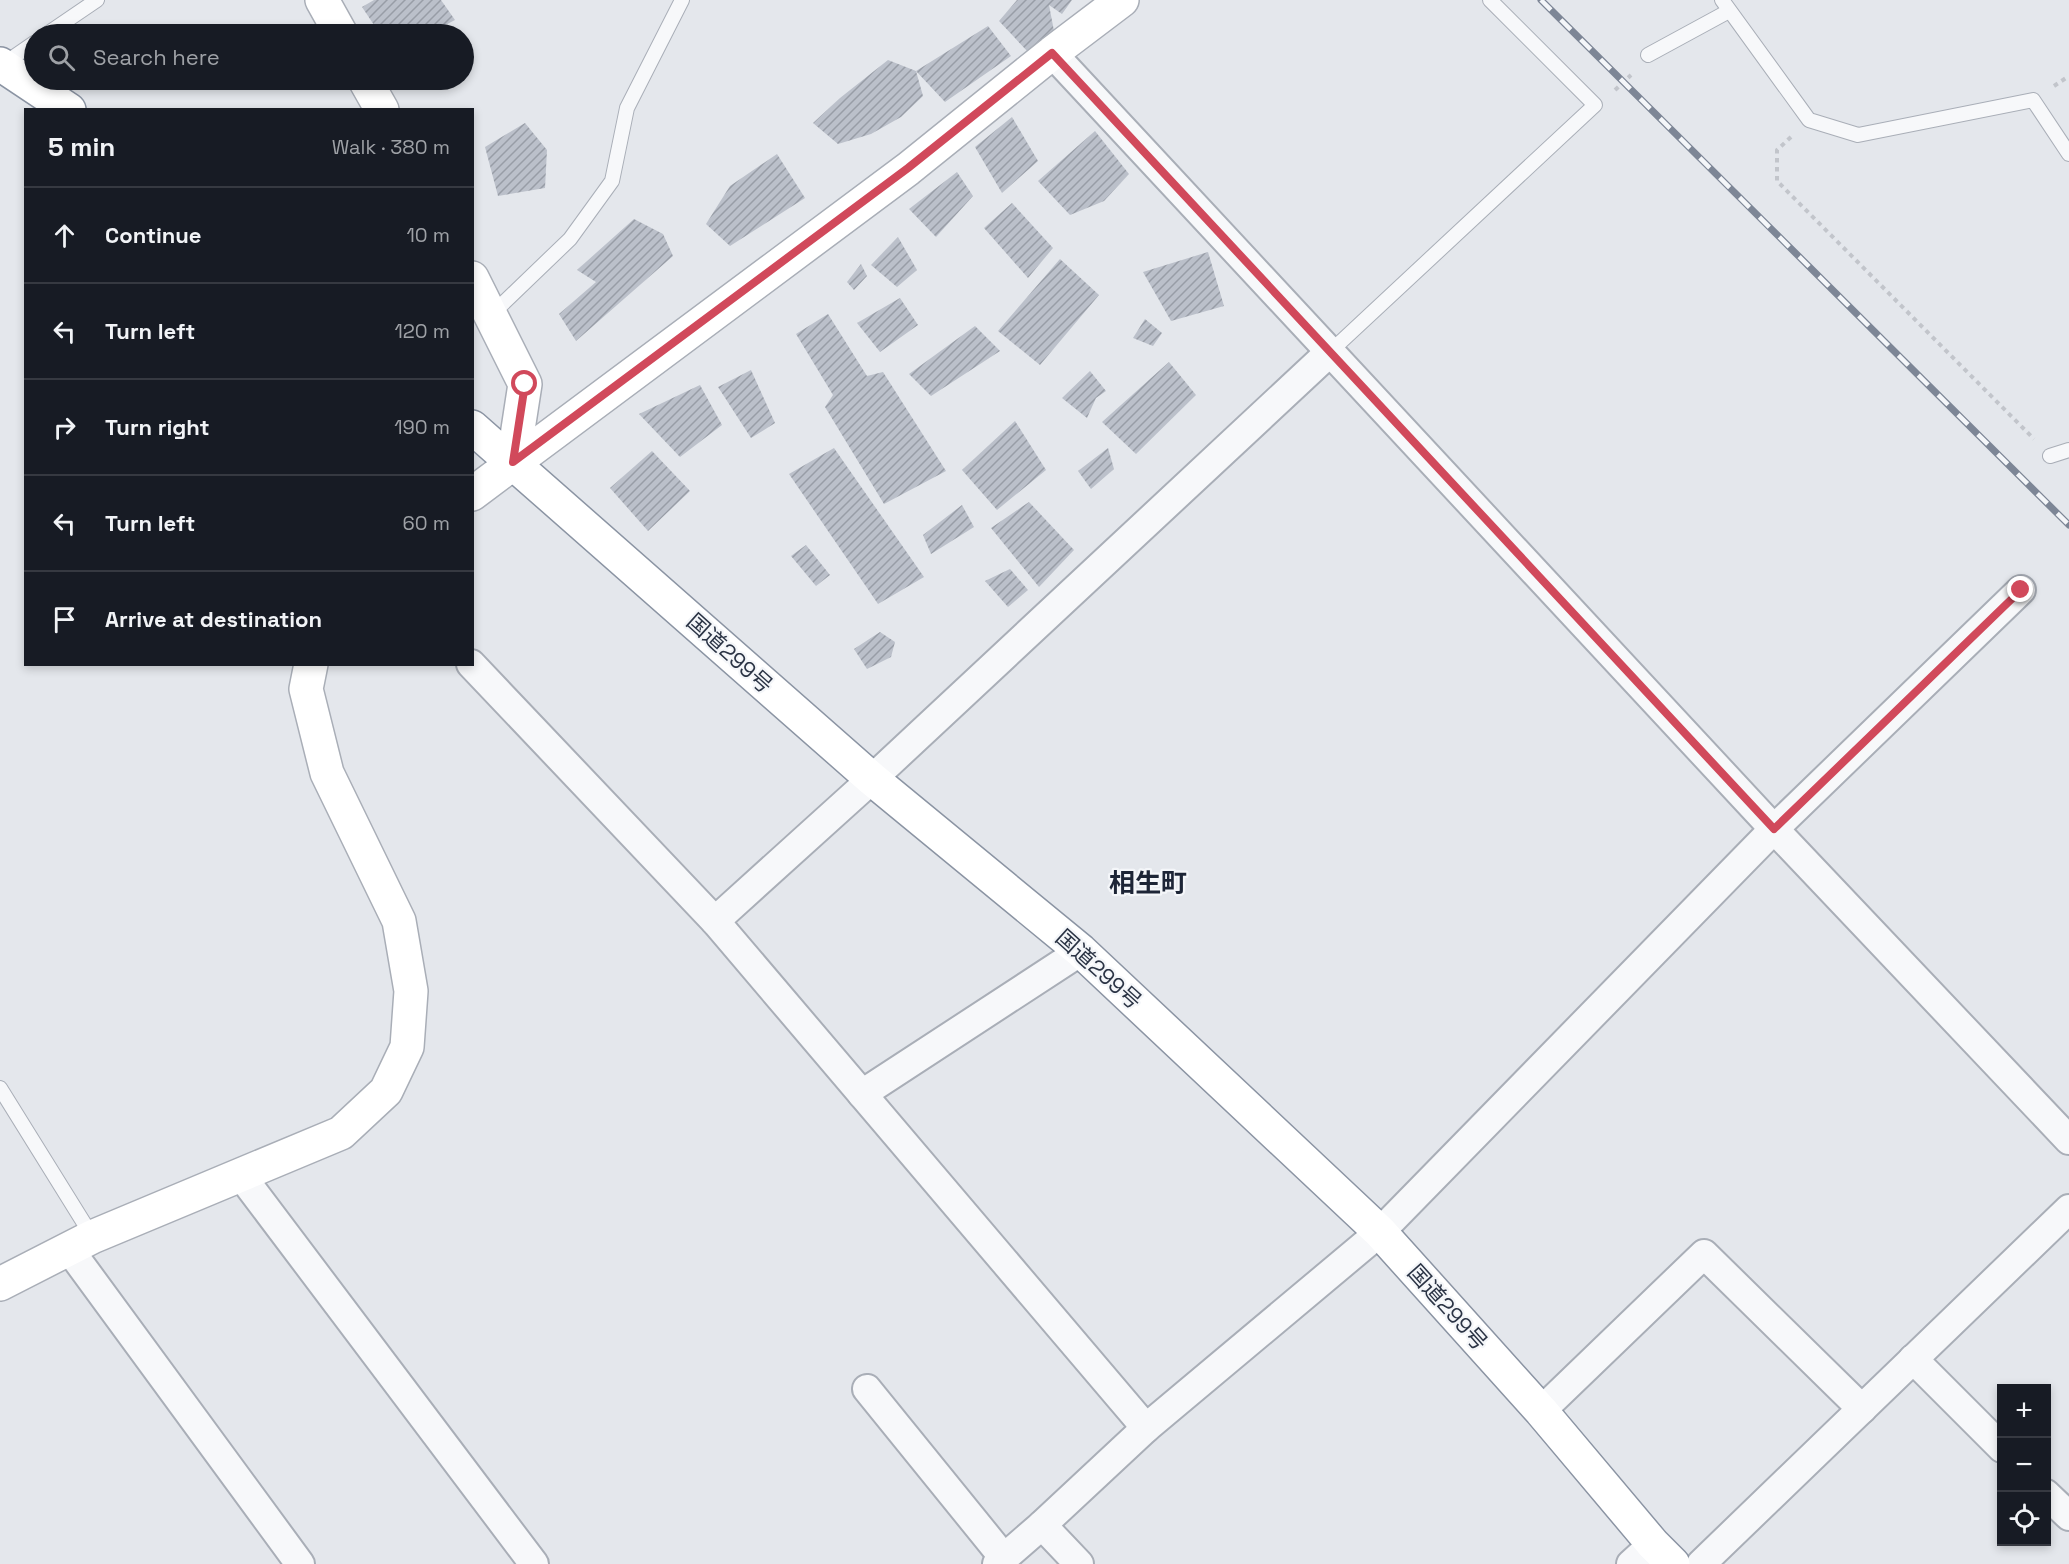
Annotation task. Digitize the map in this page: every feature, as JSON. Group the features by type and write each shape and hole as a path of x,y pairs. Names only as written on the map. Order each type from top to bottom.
{"main road":[{"path":"322,0 335,24"},
{"path":"474,492 908,168 1122,0"},
{"path":"1,65 24,80"},
{"path":"39,90 66,108"},
{"path":"371,90 381,108"},
{"path":"474,282 525,384 513,462"},
{"name":"国道299号","path":"474,429 872,779 1081,951 1380,1232 1541,1411 1652,1558"},
{"path":"0,1284 81,1243 341,1133 386,1091 407,1047 411,991 399,921 327,773 306,689 311,666"}],"street":[{"path":"1052,53 1774,829 2069,1140"},
{"path":"715,921 872,779 1331,351"},
{"path":"867,1389 1001,1561 1146,1428 1380,1232 1774,829 2021,590"},
{"path":"473,666 715,921 1146,1428"},
{"path":"862,1094 1081,951"},
{"path":"240,1174 534,1564"},
{"path":"1701,1564 2069,1209"},
{"path":"81,1243 300,1564"},
{"path":"1541,1411 1704,1254 1862,1408"},
{"path":"1913,1359 1997,1444"},
{"path":"2051,1499 2069,1516"},
{"path":"1042,1525 1079,1564"}],"lane":[{"path":"62,24 97,0"},
{"path":"492,314 570,239 612,181 627,108 682,0"},
{"path":"1331,351 1595,105 1490,0"},
{"path":"1648,55 1725,5 1809,120 1858,135 2033,100 2069,154"},
{"path":"1,65 24,50"},
{"path":"2050,456 2069,450"},
{"path":"0,1088 81,1243"}],"path":[{"path":"1595,105 1624,82 1648,55"},
{"path":"1809,120 1777,150 1777,181 2050,456"}],"building":[{"path":"374,0 441,0 455,20 447,24 373,24 362,7"},
{"path":"1017,0 1072,0 1062,14 1049,5 1054,31 1028,52 999,21"},
{"path":"988,26 1011,56 945,102 916,71"},
{"path":"888,60 916,71 923,96 901,117 871,134 838,144 813,123"},
{"path":"1012,117 1038,161 1002,193 975,147"},
{"path":"525,123 547,150 545,188 498,196 485,147"},
{"path":"1095,131 1129,174 1104,201 1070,215 1038,181"},
{"path":"777,154 805,198 730,246 706,224 730,186"},
{"path":"957,172 973,196 936,237 909,209"},
{"path":"1012,203 1053,248 1028,278 984,228"},
{"path":"634,219 663,234 673,256 576,341 559,314 596,282 577,270"},
{"path":"898,237 917,270 897,287 871,265"},
{"path":"1208,252 1224,306 1171,321 1143,272"},
{"path":"1060,259 1099,295 1040,365 998,331"},
{"path":"861,264 867,276 854,290 847,282"},
{"path":"900,298 918,325 880,352 857,323"},
{"path":"828,314 867,376 883,372 946,471 884,504 825,407 833,395 796,334"},
{"path":"1145,319 1162,333 1153,346 1133,338"},
{"path":"975,326 1000,351 931,396 909,374"},
{"path":"1169,362 1196,395 1136,454 1102,422"},
{"path":"751,370 775,423 751,438 718,387"},
{"path":"1090,371 1106,391 1096,398 1087,418 1062,398"},
{"path":"700,385 722,425 680,457 639,414"},
{"path":"1015,421 1046,470 997,510 962,470"},
{"path":"834,448 924,577 878,604 789,474"},
{"path":"1108,448 1114,469 1091,489 1078,471"},
{"path":"652,451 690,491 648,531 610,488"},
{"path":"1029,502 1074,550 1039,587 991,528"},
{"path":"962,505 974,527 931,554 923,535"},
{"path":"806,545 830,575 816,586 791,556"},
{"path":"1010,569 1028,590 1008,607 985,581"},
{"path":"880,632 895,642 891,657 867,669 854,649"}],"railway":[{"path":"1541,0 2069,525"}],"district":[{"name":"相生町","path":"1148,883"}],"route":[{"path":"525,384 513,462 908,168 1052,53 1774,829 2021,590"}]}
